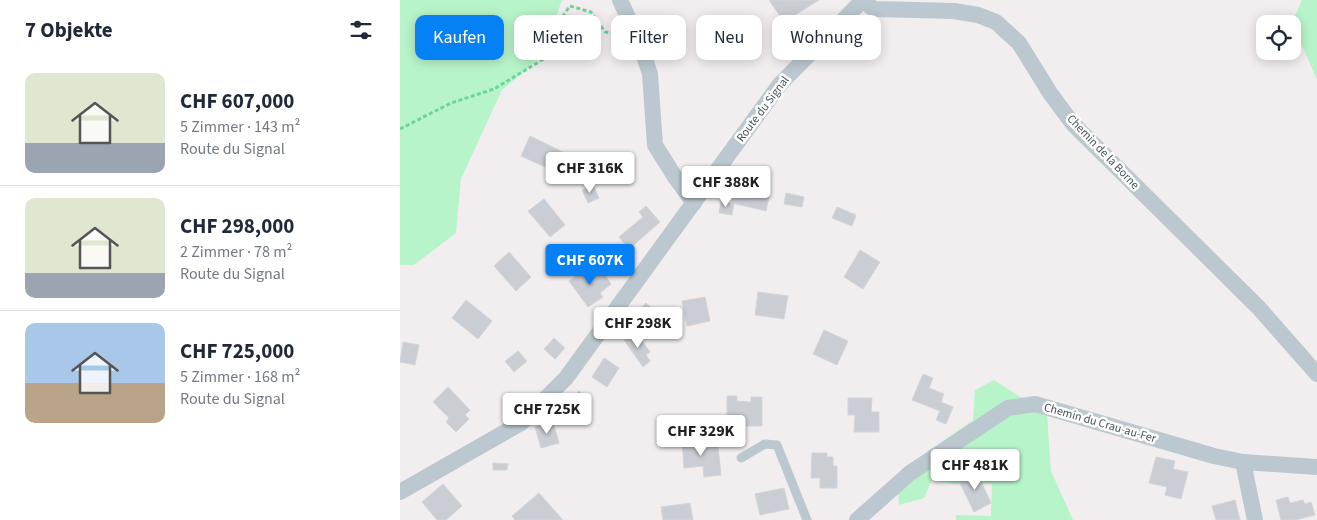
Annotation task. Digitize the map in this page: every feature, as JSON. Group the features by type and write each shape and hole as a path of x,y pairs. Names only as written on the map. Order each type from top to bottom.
{"street":[{"path":"620,0 627,15"},
{"name":"Route du Signal","path":"400,492 521,424 566,378 780,84 861,0"},
{"name":"Chemin de la Borne","path":"861,0 874,9 919,8 978,15 996,22 1019,43 1050,93 1073,124 1259,308 1317,374"},
{"path":"645,60 650,74 655,145 674,177 694,203"},
{"name":"Chemin du Crau-au-Fer","path":"857,520 910,473 1008,408 1035,404 1214,456 1243,462 1317,467"},
{"path":"1243,462 1255,520"}],"lane":[{"path":"741,458 765,444 777,445 807,520"}],"path":[{"path":"400,129 450,103 494,89 547,57 558,23 570,6 591,12 604,32 611,33"}],"green space":[{"path":"400,0 562,0 557,15 514,15 514,60 537,60 502,90 461,179 456,233 414,265 400,265"},
{"path":"1302,0 1317,0 1317,80 1301,43 1301,15 1295,15"},
{"path":"994,380 1047,414 1051,471 1073,520 956,520 956,515 991,516 992,484 954,484 932,480 924,498 899,505 897,478 930,450 973,420 975,390"}],"building":[{"path":"769,0 819,0 795,15 779,15"},
{"path":"530,136 565,153 556,172 521,156"},
{"path":"573,157 583,164 578,171 568,164"},
{"path":"736,184 770,192 766,211 732,203"},
{"path":"593,185 599,198 588,203 582,190"},
{"path":"786,193 804,197 802,207 784,204"},
{"path":"544,199 565,225 550,237 528,211"},
{"path":"721,201 734,204 732,215 719,213"},
{"path":"646,206 660,222 629,249 619,237 643,217 639,212"},
{"path":"837,207 856,215 852,226 832,218"},
{"path":"860,250 880,262 863,289 844,277"},
{"path":"509,252 531,277 516,291 494,266"},
{"path":"601,269 611,284 600,293 603,297 588,307 569,281 584,271 589,278"},
{"path":"758,292 788,296 784,319 755,315"},
{"path":"705,297 710,321 687,326 682,301"},
{"path":"466,300 492,321 478,339 452,318"},
{"path":"646,303 657,313 642,329 632,319"},
{"path":"824,330 848,341 837,365 813,354"},
{"path":"636,332 650,352 646,355 650,361 643,367 624,340"},
{"path":"554,338 565,348 555,359 544,349"},
{"path":"403,342 419,345 415,365 400,362"},
{"path":"518,351 527,361 514,372 505,361"},
{"path":"604,358 619,368 607,387 592,377"},
{"path":"923,374 933,378 929,388 944,394 941,402 953,407 946,424 936,420 940,411 912,400"},
{"path":"448,387 470,410 465,415 469,419 456,432 446,422 449,418 433,402"},
{"path":"579,391 590,402 582,410 571,399"},
{"path":"727,396 737,396 737,401 751,402 751,397 762,397 762,426 746,426 746,418 727,418"},
{"path":"848,398 872,398 871,412 879,412 879,432 854,432 855,415 848,415"},
{"path":"553,422 559,443 541,448 535,427"},
{"path":"700,437 701,448 718,446 721,475 704,477 703,466 684,468 682,439"},
{"path":"812,453 827,453 827,457 833,457 833,466 837,466 837,488 820,488 820,478 811,478"},
{"path":"1156,457 1175,461 1173,469 1188,472 1181,499 1165,495 1167,487 1149,483"},
{"path":"493,463 508,464 507,470 493,470"},
{"path":"976,470 991,503 974,512 958,479"},
{"path":"443,484 462,506 446,520 437,520 422,502"},
{"path":"784,488 789,509 760,515 755,494"},
{"path":"539,493 563,520 515,520 512,516"},
{"path":"1288,497 1290,503 1303,500 1305,504 1311,502 1315,515 1295,520 1281,520 1276,500"},
{"path":"1235,500 1240,520 1216,520 1212,506"},
{"path":"690,503 693,520 663,520 661,507"}]}
